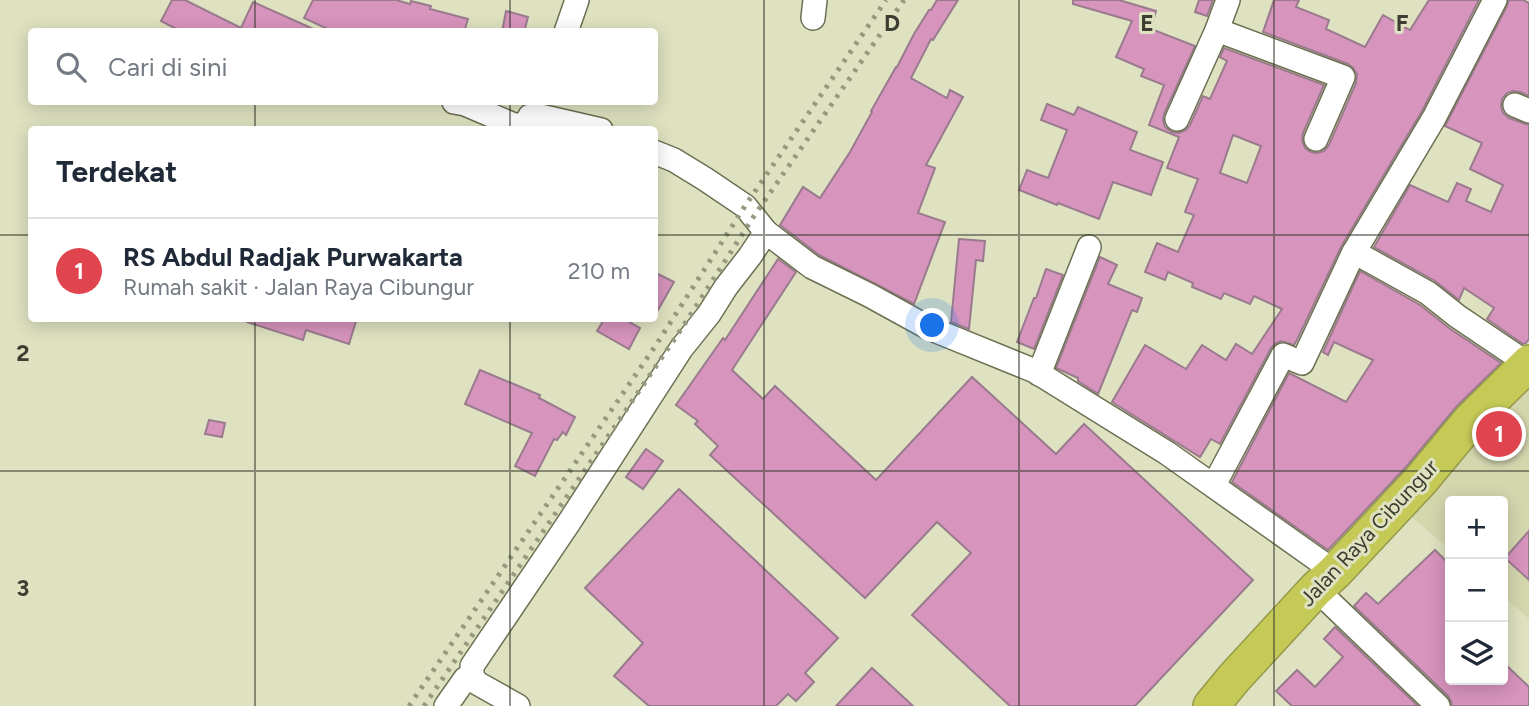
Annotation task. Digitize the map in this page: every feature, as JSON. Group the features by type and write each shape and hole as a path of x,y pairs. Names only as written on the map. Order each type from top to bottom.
{"highway":[{"name":"Jalan Raya Cibungur","path":"1211,706 1234,678 1421,480 1471,420 1528,363"}],"street":[{"path":"567,28 577,0"},
{"path":"1177,119 1228,0"},
{"path":"1214,485 1283,355 1303,363 1354,252 1434,118 1495,0"},
{"path":"1217,30 1343,77 1316,139"},
{"path":"467,105 514,125 522,125 531,112"},
{"path":"531,112 530,116 584,126"},
{"path":"658,154 705,178 745,206 765,232 812,267 929,328 1039,374 1214,485 1326,580 1438,706"},
{"path":"514,705 477,684 473,678 472,666 681,349 750,257 765,232"},
{"path":"1039,374 1089,247"},
{"path":"1354,252 1428,293 1466,323 1528,363"},
{"path":"446,706 465,679 473,678"}],"shaded area":[{"path":"1529,366 1529,619 1508,600 1508,496 1445,496 1445,546 1403,509"}],"building":[{"path":"172,0 185,0 241,28 174,28 161,21"},
{"path":"313,0 396,0 431,6 430,9 468,19 465,28 325,28 304,18"},
{"path":"937,0 958,0 933,40 931,39 911,78 947,98 950,90 963,97 926,165 935,168 918,213 945,222 914,304 819,255 780,225 803,187 820,198 850,152 914,34"},
{"path":"1073,0 1119,0 1156,11 1151,29 1195,46 1164,114 1165,127 1172,132 1186,130 1203,96 1210,99 1227,61 1220,57 1224,48 1324,85 1302,140 1305,148 1317,153 1324,151 1329,145 1356,83 1357,74 1348,64 1263,32 1274,0 1299,0 1296,7 1329,20 1326,29 1365,47 1383,15 1410,30 1429,0 1479,0 1422,111 1341,247 1294,345 1281,341 1271,348 1220,444 1211,439 1200,457 1112,402 1145,345 1186,369 1202,345 1226,360 1236,344 1252,354 1282,309 1254,296 1250,304 1224,293 1221,299 1192,287 1193,283 1168,272 1165,280 1145,272 1157,243 1178,252 1194,215 1185,212 1198,179 1167,168 1179,137 1149,125 1164,85 1141,76 1144,69 1116,57 1132,21 1073,4","holes":["1233,135 1261,146 1247,183 1220,173"]},
{"path":"1199,0 1213,0 1207,16 1195,12"},
{"path":"1509,0 1529,3 1529,96 1513,91 1507,93 1501,106 1503,113 1509,118 1529,125 1529,339 1523,344 1487,319 1494,308 1464,288 1459,300 1435,281 1374,247 1410,185 1448,202 1457,183 1471,189 1466,201 1491,212 1503,185 1470,169 1482,143 1445,126"},
{"path":"253,2 311,28 241,28"},
{"path":"506,11 528,17 525,28 503,28"},
{"path":"1047,104 1074,115 1078,107 1137,132 1130,150 1163,162 1151,195 1113,182 1099,219 1019,190 1027,170 1048,178 1067,130 1041,120"},
{"path":"959,239 985,241 983,261 976,260 969,329 951,322"},
{"path":"1100,257 1117,265 1108,284 1142,298 1137,312 1132,310 1098,394 1078,381 1078,378 1056,368"},
{"path":"778,259 796,272 732,370 763,399 775,386 876,480 972,377 1056,454 1084,424 1253,580 1135,706 1010,706 912,615 971,553 937,522 865,598 710,455 718,446 695,424 698,421 676,405 723,338 725,340"},
{"path":"1046,269 1063,275 1034,349 1017,342"},
{"path":"1360,271 1420,305 1501,363 1457,406 1406,467 1328,550 1232,482 1289,373 1346,402 1373,360 1334,342 1328,355 1323,352"},
{"path":"658,274 674,282 658,310"},
{"path":"247,322 356,322 349,344 306,330 303,340"},
{"path":"603,322 629,322 640,328 629,349 597,331"},
{"path":"480,370 540,395 539,398 575,417 566,435 563,432 557,440 554,439 535,476 515,466 532,433 465,404"},
{"path":"209,420 225,423 222,437 205,434"},
{"path":"646,449 663,461 643,489 626,477"},
{"path":"679,489 838,638 805,673 814,682 796,701 788,694 776,706 649,706 614,676 643,643 585,588"},
{"path":"1529,531 1529,580 1508,561 1508,555"},
{"path":"1435,550 1445,560 1445,685 1508,685 1508,667 1529,687 1529,706 1452,706 1448,696 1354,606 1366,593 1378,604"},
{"path":"1335,627 1418,706 1292,706 1276,691 1297,670 1315,687 1343,657 1324,639"},
{"path":"872,668 913,706 836,706"}],"railway":[{"path":"409,706 656,345 745,206 886,0"},
{"path":"424,706 682,328 754,216 904,0"}],"place":[{"name":"RS Abdul Radjak Purwakarta","path":"1499,434"}]}
